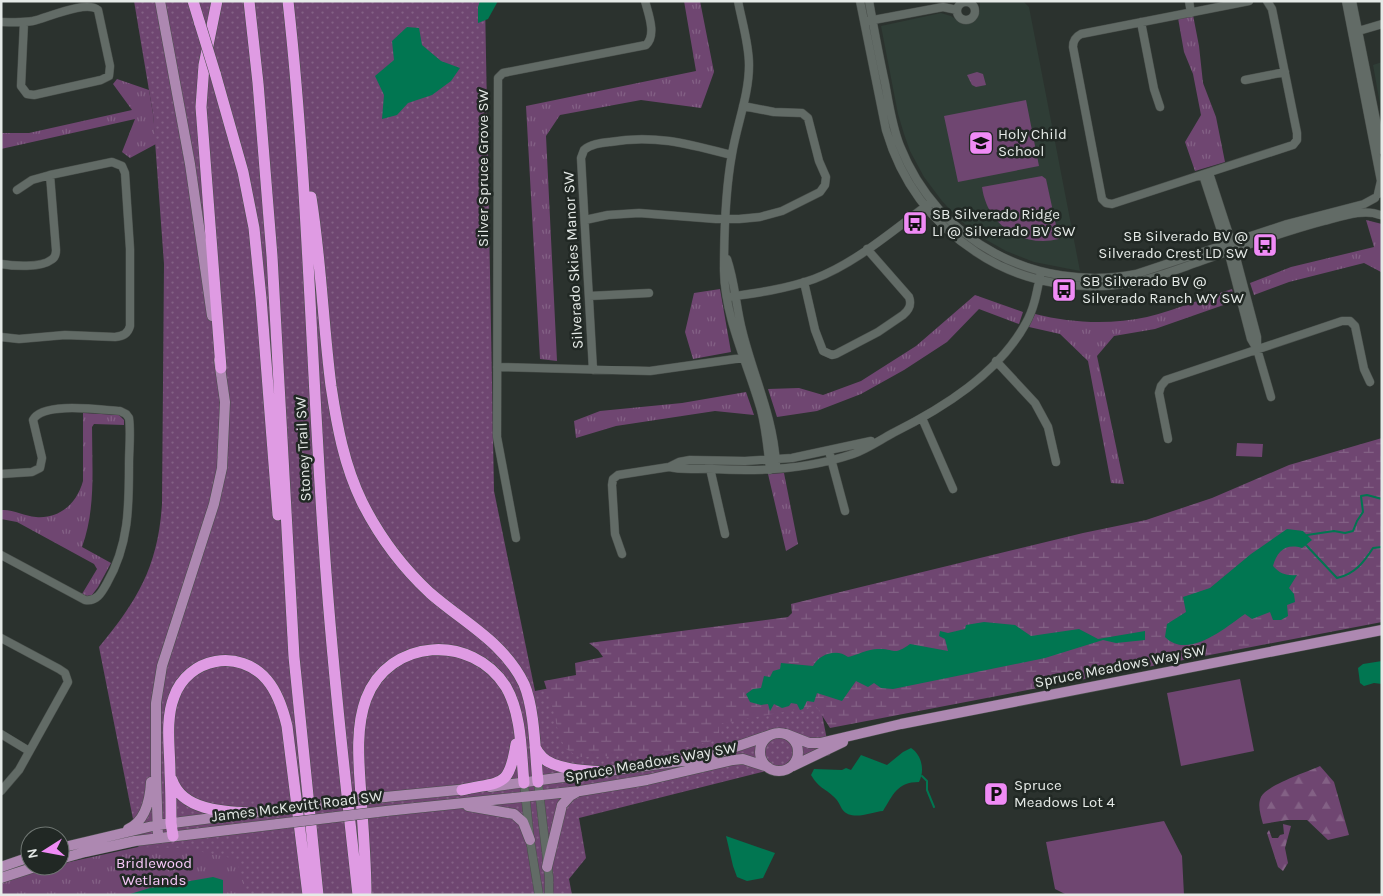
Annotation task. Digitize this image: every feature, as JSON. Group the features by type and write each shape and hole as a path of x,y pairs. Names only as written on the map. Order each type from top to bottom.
{"highway":[{"path":"193,1 244,172 254,228 261,288 279,529 294,658"},
{"path":"218,1 204,65 201,107 221,368"},
{"name":"Stoney Trail SW","path":"249,1 258,83 272,256 294,658 318,895"},
{"name":"Stoney Trail SW","path":"288,1 301,134 324,544 338,714 358,895"},
{"path":"301,134 316,232 327,357 342,450 353,483 368,515 403,565 431,594 493,642 516,671 524,686 529,704 538,782"},
{"path":"366,895 360,776 360,735 362,711 366,699 371,688 384,670 401,658 420,651 438,649 460,652 481,662 500,679 512,700 518,725 524,783"},
{"path":"173,836 171,823 169,721 171,708 179,686 187,676 204,664 227,660 244,663 268,681 280,702 287,726 308,895"},
{"path":"462,790 497,784 505,779 513,758 518,725"},
{"path":"535,747 541,757 554,764 589,771 607,772"},
{"path":"170,775 174,786 180,794 198,805 227,812 250,813"}],"main road":[{"path":"158,837 156,704 162,666 212,512 222,468 225,402 190,164 160,1"},
{"name":"Spruce Meadows Way SW","path":"786,734 809,743 824,742 901,724 1382,630"},
{"path":"120,833 136,825 146,808 151,786 155,721"},
{"name":"Spruce Meadows Way SW","path":"788,768 864,732"},
{"path":"773,734 786,734 791,737 798,748 796,760 788,768 776,770 768,767 761,754 761,748 768,737 773,734"},
{"name":"Spruce Meadows Way SW","path":"538,782 712,755 773,734"},
{"name":"Spruce Meadows Way SW","path":"539,794 580,791 647,780 733,760 743,759 768,767"},
{"name":"James McKevitt Road SW","path":"70,846 171,823 384,797 538,782"},
{"path":"547,867 562,805 570,796 580,791"},
{"name":"James McKevitt Road SW","path":"70,856 158,837 539,794"},
{"path":"450,805 514,814 523,822 530,840"},
{"path":"1,867 20,860"},
{"path":"1,878 20,872"}],"street":[{"name":"Silver Spruce Grove SW","path":"516,538 497,437 498,78 503,73 646,44 650,41 652,35 645,1"},
{"path":"738,1 748,48 748,86 732,155 725,220 724,272 746,357 769,416 773,469"},
{"path":"860,1 888,139 906,180 925,207 950,233 979,255 1016,273 1080,278 1124,276 1153,270 1325,221 1366,212 1381,216"},
{"path":"869,1 896,135 912,172 932,201 956,226 974,240 1011,262 1040,276"},
{"path":"1189,1 1191,13"},
{"path":"1249,1 1081,34 1076,37 1073,43 1102,199 1106,202 1112,204 1290,147 1295,143 1297,133 1285,72 1272,9 1267,1"},
{"path":"1346,1 1382,150"},
{"path":"1352,1 1355,32 1381,181 1375,207 1381,216"},
{"path":"1,22 24,22 40,19 70,6 85,2 94,5 98,10 110,66 108,76 101,80 34,95 27,94 21,86 24,22"},
{"path":"864,22 943,7 957,10"},
{"path":"1141,22 1154,89 1160,107"},
{"path":"1355,32 1382,24"},
{"path":"1245,80 1285,72"},
{"path":"585,220 608,215 639,213 725,220 760,217 782,211 820,192 825,185 826,177 810,122 805,114 774,112 743,106"},
{"name":"Silverado Skies Manor SW","path":"593,370 582,152 587,147 622,140 654,138 689,144 732,155"},
{"path":"1,337 19,339 65,335 115,337 123,336 129,329 130,249 124,168 120,164 112,162 32,180 17,190"},
{"path":"1206,174 1257,337 1257,349 1271,397"},
{"path":"1,264 20,266 45,263 53,260 56,240 50,175"},
{"path":"1230,247 1287,224 1364,204 1378,195"},
{"path":"731,297 804,282 832,271 867,249 932,201"},
{"path":"804,282 815,330 824,351 832,355 836,354 863,341 903,315 908,310 910,304 909,297 867,249"},
{"path":"622,554 614,530 612,485 614,479 622,474 669,468 680,470 773,469 805,466 854,454 922,418 965,389 996,361 1016,340 1026,322 1034,302 1040,276"},
{"path":"589,296 649,293"},
{"path":"1168,438 1160,393 1163,383 1311,330 1347,320 1355,326 1364,369 1370,382"},
{"path":"497,367 650,371 746,357"},
{"path":"996,361 1035,403 1048,426 1056,462"},
{"path":"1,474 37,471 42,465 42,458 33,425 34,416 40,412 70,408 120,411 129,418 127,527 116,566 98,597 92,600 85,600 1,556"},
{"path":"922,418 953,489"},
{"path":"669,468 679,462 792,458 880,440"},
{"path":"829,451 845,511"},
{"path":"708,460 725,534"},
{"path":"1,638 59,669 65,673 68,679 19,770 1,792"},
{"path":"1,734 30,751"},
{"path":"538,782 549,895"},
{"path":"524,783 530,840 539,895"}],"shaded area":[{"path":"480,1 498,1 488,19 478,23 478,7"},
{"name":"Holy Child School","path":"980,1 1023,1 1029,7 1080,271 1034,262 1006,251 983,238 961,221 942,201 924,177 910,151 898,114 881,26 941,13 951,16 962,23 972,22 980,11"},
{"path":"407,27 419,28 422,45 441,61 460,68 451,81 432,95 408,103 397,115 382,119 384,95 375,76 394,60 392,41"},
{"path":"1382,62 1382,115 1373,65"},
{"path":"1287,529 1303,531 1312,540 1302,548 1291,547 1280,552 1273,566 1284,574 1297,575 1289,588 1294,594 1295,602 1287,605 1288,616 1281,620 1273,620 1270,612 1252,619 1245,614 1217,633 1195,644 1184,645 1174,643 1165,637 1167,624 1186,612 1183,597 1210,588 1251,554"},
{"path":"984,622 1015,625 1031,636 1079,629 1098,639 1145,631 1145,640 1116,643 1103,640 1045,658 893,689 881,688 874,683 868,687 856,681 842,701 817,693 814,702 807,701 803,709 800,710 797,704 791,703 789,706 782,708 774,704 770,711 768,704 761,705 750,702 746,694 753,689 761,688 764,676 770,677 773,671 780,669 781,663 813,666 819,658 829,654 839,653 848,657 876,649 897,651 910,644 948,651 945,639 939,636 940,631 948,633 965,629 966,625"},
{"path":"1382,661 1382,684 1374,683 1364,686 1360,683 1358,668 1363,664"},
{"path":"911,748 920,759 922,768 921,778 919,782 906,784 896,790 883,811 856,816 846,813 838,801 817,784 811,775 814,769 842,770 846,768 851,770 861,755 887,765"},
{"path":"726,836 775,853 763,878 747,881 737,877"},
{"path":"213,877 223,880 223,895 127,895 150,888"}],"green space":[{"path":"134,1 485,1 494,491 535,691 807,638 830,755 579,818 586,858 569,879 572,895 148,895 99,647 125,614 144,581 156,546 162,504 164,264 153,114"},
{"path":"684,1 700,1 714,72 701,108 641,100 560,115 546,136 557,361 540,359 526,106 696,71"},
{"path":"1193,15 1203,83 1216,117 1225,162 1195,171 1185,142 1201,115 1193,74 1184,52 1178,18"},
{"path":"977,72 983,74 986,85 976,87 972,85 967,75"},
{"path":"117,79 149,90 156,144 130,158 122,152 135,119 1,149 1,133 29,133 132,110 113,84"},
{"path":"1026,100 1039,166 958,182 944,116"},
{"path":"1042,176 1046,179 1059,239 1045,241 1020,237 999,223 985,201 982,187"},
{"path":"1366,220 1382,224 1382,275 1381,272 1364,263 1289,282 1254,295 1250,283 1291,267 1374,247"},
{"path":"720,289 731,352 693,359 685,332 694,293"},
{"path":"1232,289 1235,301 1155,329 1114,336 1097,356 1124,484 1111,483 1088,361 1060,334 1029,327 1035,314 1091,322 1133,320 1168,311"},
{"path":"975,295 1023,312 1019,324 979,309 947,342 904,370 861,394 817,411 777,417 768,389 799,388 823,395 861,381 916,346"},
{"path":"746,392 754,415 715,411 616,426 576,438 574,421 600,411 682,403"},
{"path":"83,413 119,415 124,420 124,425 94,424 92,427 93,473 91,503 82,547 111,563 98,587 92,595 87,596 82,594 97,569 94,564 17,522 1,519 1,510 45,517 60,512 72,503 83,481"},
{"path":"1382,438 1382,622 830,728 816,706 718,724 720,739 654,755 579,757 566,749 559,736 544,681 576,675 575,663 603,657 589,643 788,617 792,613 791,604 1083,533 1146,520 1212,498 1289,465"},
{"path":"1237,443 1263,444 1262,457 1236,456"},
{"path":"784,473 798,544 786,551 768,474"},
{"path":"1240,679 1254,751 1181,766 1167,693"},
{"path":"1320,766 1334,782 1349,835 1328,840 1307,820 1287,820 1263,824 1259,803 1265,792 1288,779"},
{"path":"1164,821 1182,856 1184,895 1067,895 1055,889 1046,842"},
{"path":"1283,824 1291,826 1285,848 1288,863 1283,871 1278,867 1267,833 1269,830 1272,838 1278,838 1284,834"},
{"name":"Bridlewood Wetlands","path":"138,847 184,848 236,859 248,895 1,895 1,883 20,876 70,876 70,862"}],"waterway":[{"path":"1307,535 1334,531 1345,533 1353,531 1363,512 1361,496 1367,495 1382,499"},
{"path":"1306,545 1337,578 1349,574 1358,567 1373,548 1382,547"},
{"path":"922,776 927,781 927,790 934,807"}],"place":[{"name":"Holy Child School","path":"981,143"},
{"name":"SB Silverado Ridge LI @ Silverado BV SW","path":"915,223"},
{"name":"SB Silverado BV @ Silverado Crest LD SW","path":"1265,245"},
{"name":"SB Silverado BV @ Silverado Ranch WY SW","path":"1064,290"},
{"name":"Spruce Meadows Lot 4","path":"996,794"}]}
